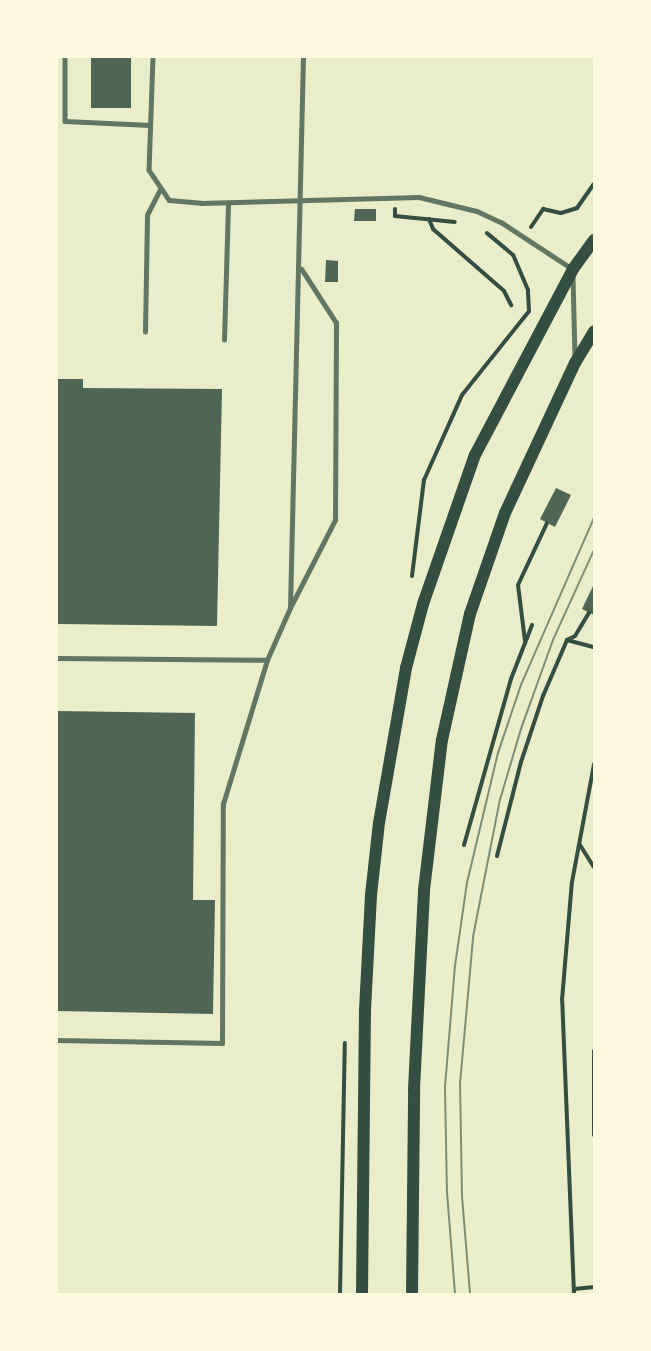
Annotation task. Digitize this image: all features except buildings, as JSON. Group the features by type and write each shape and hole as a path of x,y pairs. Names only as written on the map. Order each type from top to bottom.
{"main road":[{"path":"362,1294 365,1010 371,895 382,801 406,668 423,604 475,454 573,269 594,240"},
{"path":"412,1294 414,1089 422,925 442,740 470,615 505,513 575,363 594,331"}],"lane":[{"path":"65,57 65,120 150,125"},
{"path":"153,57 149,170 160,190 169,200 228,203 396,196 477,211 525,236 573,269 575,363"},
{"path":"290,608 300,267 303,57"},
{"path":"145,332 147,215 160,190"},
{"path":"224,340 228,203"},
{"path":"57,1040 222,1043 222,804 267,660 290,608 335,520 336,323 300,267"},
{"path":"57,658 267,660"}],"path":[{"path":"513,255 543,209 561,213 577,208 594,184"},
{"path":"396,196 394,216 464,223"},
{"path":"429,219 433,229 504,291 511,305"},
{"path":"481,228 513,255 522,273"},
{"path":"525,641 518,585 547,523"},
{"path":"497,856 521,762 567,640 575,636 589,613"},
{"path":"464,845 483,769 532,625"},
{"path":"567,640 594,647"},
{"path":"594,764 579,844 562,1000 574,1292 594,1287"},
{"path":"579,844 594,867"},
{"path":"594,1051 594,1135"}],"tram line":[{"path":"455,1294 447,1193 445,1087 455,966 467,883 498,753 521,685 594,518"},
{"path":"470,1294 462,1196 460,1084 473,937 500,800 521,729 553,640 594,550"}]}
